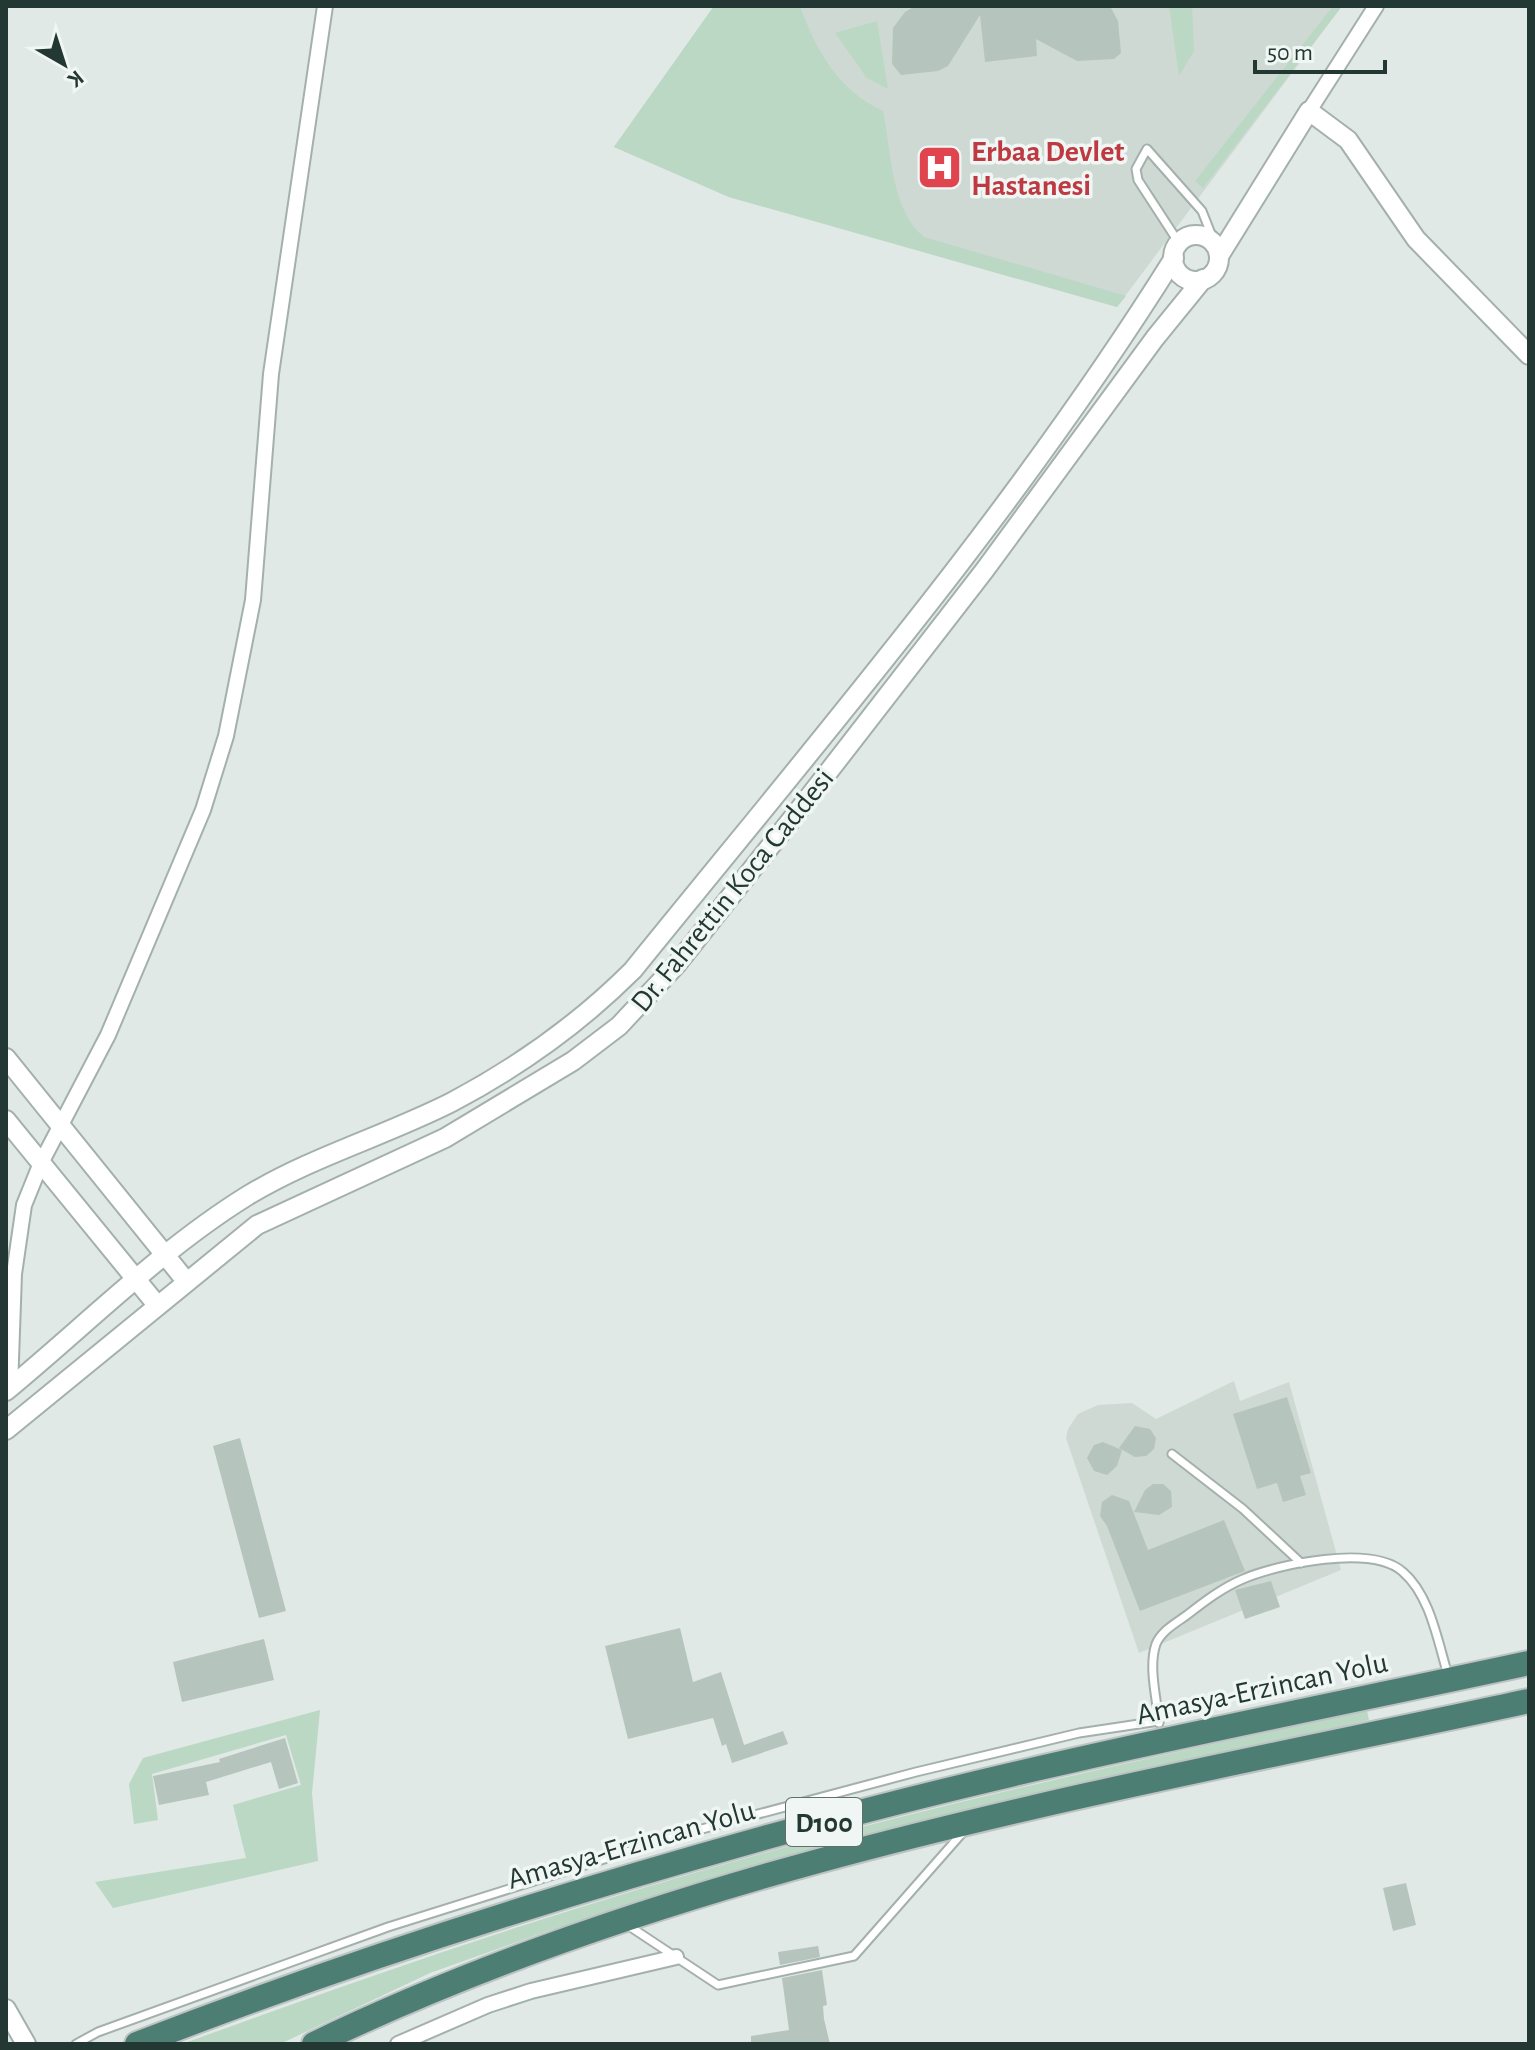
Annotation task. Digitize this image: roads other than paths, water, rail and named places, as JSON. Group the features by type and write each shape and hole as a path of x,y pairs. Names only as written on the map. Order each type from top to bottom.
{"highway":[{"name":"Amasya-Erzincan Yolu","path":"137,2044 426,1939 795,1829 1159,1731 1450,1680 1529,1663"},
{"name":"D100","path":"314,2044 435,1988 621,1920 803,1866 971,1824 1529,1701"}],"street":[{"path":"8,1390 18,1232 41,1163 108,1035 203,810 226,736 253,600 271,374 325,6"},
{"path":"1376,6 1309,111 1348,140 1416,239 1529,355"},
{"name":"Dr. Fahrettin Koca Caddesi","path":"6,1430 257,1225 445,1138 494,1111 598,1044 628,1017 677,964 795,815 984,571 1169,319 1203,279 1215,271 1218,252 1309,111"},
{"path":"1203,279 1183,276 1176,251 1184,238 1200,235 1218,252"},
{"name":"Dr. Fahrettin Koca Caddesi","path":"8,1390 137,1280 249,1195 451,1102 556,1039 592,1011 633,970 979,536 1074,410 1176,251"},
{"path":"6,1058 186,1281"},
{"path":"6,1120 157,1305"},
{"path":"398,2044 531,1991 676,1957"},
{"path":"6,2009 26,2044"}],"lane":[{"path":"1176,251 1138,180 1136,169 1147,149 1202,211 1218,252"},
{"path":"1172,1454 1243,1509 1301,1563"},
{"path":"76,2044 98,2032 388,1927 687,1833 916,1772 1079,1733 1159,1731 1153,1663 1156,1643 1166,1631 1224,1588 1259,1573 1301,1563 1373,1560 1402,1571 1421,1595 1450,1680"},
{"path":"621,1920 718,1985 854,1956 971,1824"}],"place":[{"name":"Erbaa Devlet Hastanesi","path":"940,168"}]}
